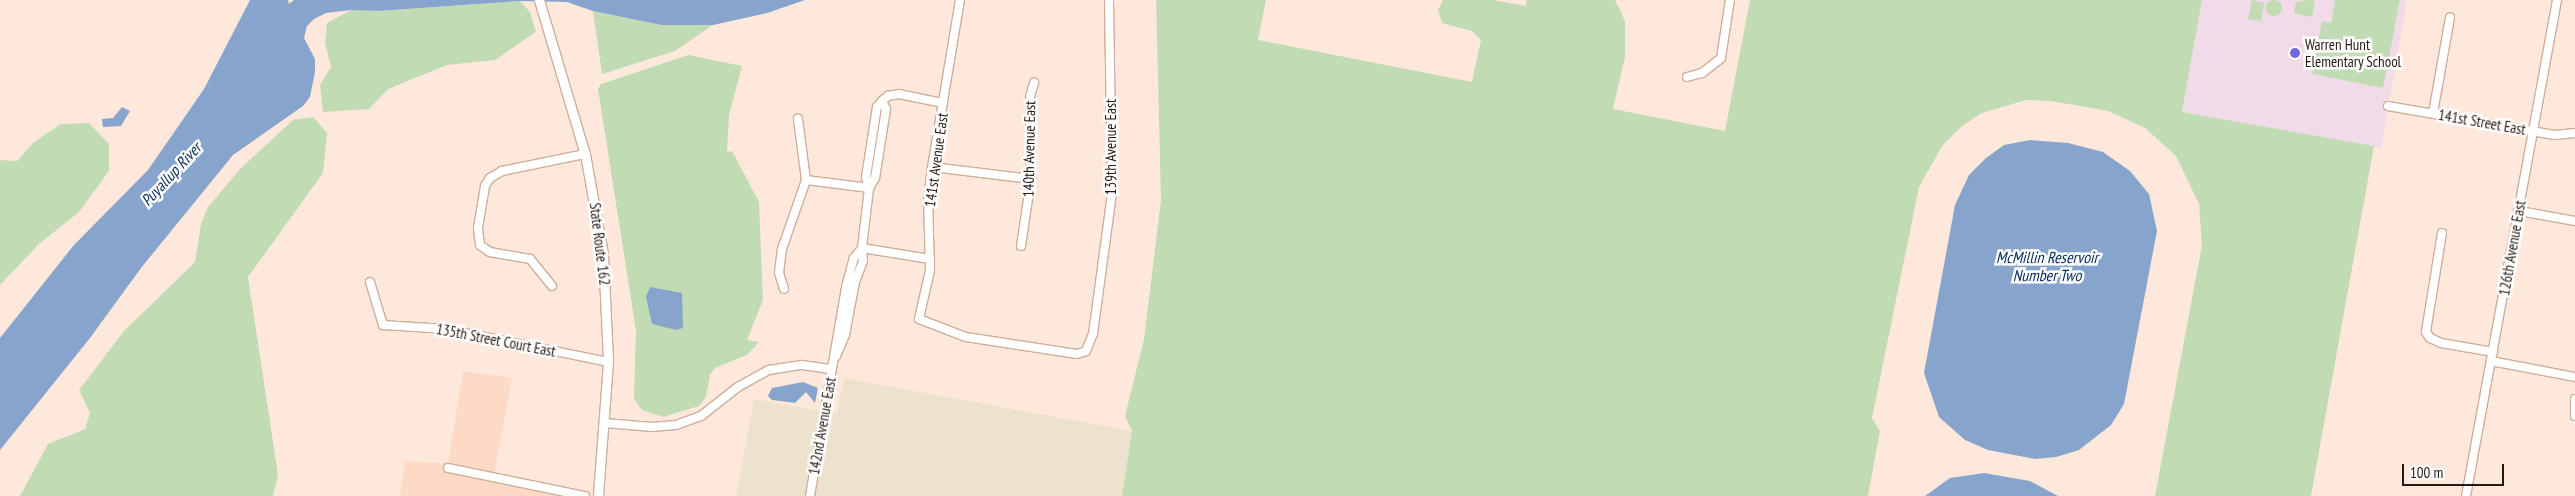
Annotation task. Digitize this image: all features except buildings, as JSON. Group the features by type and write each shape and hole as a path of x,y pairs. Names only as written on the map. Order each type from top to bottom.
{"main road":[{"name":"State Route 162","path":"538,0 585,154 603,254 608,362 605,423 598,496"}],"street":[{"name":"141st Avenue East","path":"919,319 930,259 928,198 960,0"},
{"name":"139th Avenue East","path":"919,319 966,337 1069,353 1086,351 1092,334 1114,171 1108,0"},
{"path":"1687,77 1702,72 1721,58 1730,0"},
{"name":"126th Avenue East","path":"2466,496 2557,0"},
{"path":"2433,114 2450,18"},
{"name":"140th Avenue East","path":"1021,246 1031,179 1030,97 1034,83"},
{"name":"142nd Avenue East","path":"810,496 832,369 846,335 855,282 863,261 862,248 869,188 875,178 886,109 882,101 890,95 943,103"},
{"name":"141st Street East","path":"2388,106 2533,131 2564,135 2575,133"},
{"path":"784,289 779,273 782,249 806,180 798,119"},
{"path":"552,286 530,259 490,252 480,245 478,228 486,186 490,178 502,171 585,154"},
{"path":"932,168 1031,179"},
{"path":"806,180 869,188"},
{"path":"2519,210 2575,220"},
{"path":"2442,233 2424,325 2427,334 2440,343 2493,352"},
{"path":"862,248 930,259"},
{"name":"135th Street Court East","path":"370,282 383,324 446,329 608,362"},
{"path":"2491,361 2575,377"},
{"path":"605,423 652,427 676,425 701,416 738,387 769,370 802,365 832,369"},
{"path":"2575,399 2575,416"},
{"path":"448,468 585,496"}],"shaded area":[{"name":"Warren Hunt Elementary School","path":"2202,0 2407,0 2381,148 2182,112"},
{"path":"463,371 512,378 493,480 571,496 400,496 405,461 448,464"},
{"path":"844,378 1132,431 1122,496 736,496 754,399 837,414"}],"green space":[{"path":"1156,0 1266,0 1258,40 1472,82 1481,40 1472,31 1442,23 1438,10 1443,0 1493,0 1526,6 1527,0 1615,0 1625,21 1625,57 1613,109 1725,131 1750,0 2202,0 2182,112 2374,146 2311,496 2155,496 2202,245 2199,204 2176,156 2145,128 2108,111 2051,101 2026,100 1982,113 1962,126 1942,146 1919,187 1872,418 1880,431 1868,496 1122,496 1132,431 1125,416 1144,339 1161,200"},
{"path":"2252,0 2264,3 2261,21 2248,19"},
{"path":"2274,0 2280,2 2282,8 2280,14 2274,16 2268,14 2266,8 2268,2"},
{"path":"2335,0 2400,0 2383,88 2312,74 2322,21 2331,23"},
{"path":"520,1 530,12 536,32 495,60 447,65 388,89 369,109 323,112 320,85 331,67 325,43 327,23 351,10 378,11"},
{"path":"2315,1 2312,17 2294,13 2296,2"},
{"path":"593,11 661,25 713,25 675,51 602,74"},
{"path":"688,55 742,66 729,115 727,152 732,151 759,202 763,300 747,340 759,342 747,355 715,368 710,375 706,397 699,406 663,417 642,410 634,399 636,331 598,89 601,84"},
{"path":"313,117 327,133 323,173 248,277 278,475 273,496 20,496 48,444 85,429 90,413 79,390 124,331 195,262 201,224 208,207 241,168 293,120"},
{"path":"89,123 109,144 109,171 79,212 39,244 0,285 0,160 17,161 34,142 61,124"}],"water":[{"name":"Puyallup River","path":"250,0 288,0 289,4 294,0 805,0 767,13 713,25 661,25 593,11 567,2 520,1 378,11 351,10 326,13 314,19 307,26 304,38 315,59 315,72 310,97 303,106 233,155 141,268 90,338 0,450 0,338 74,245 148,170 204,89"},
{"path":"122,107 130,111 121,126 103,127 102,119 113,118"},
{"name":"McMillin Reservoir Number Two","path":"2030,140 2068,143 2103,152 2130,171 2149,194 2157,231 2124,404 2111,425 2079,450 2056,457 2035,459 1988,450 1965,440 1939,417 1924,373 1955,205 1969,175 1986,158 2004,145"},
{"path":"650,287 682,293 683,328 676,330 652,324 646,297"},
{"path":"803,382 818,388 815,403 806,392 795,403 772,400 768,396 772,388"},
{"path":"1984,473 2030,481 2058,496 1925,496 1950,478"}],"place":[{"name":"Warren Hunt Elementary School","path":"2295,53"}]}
